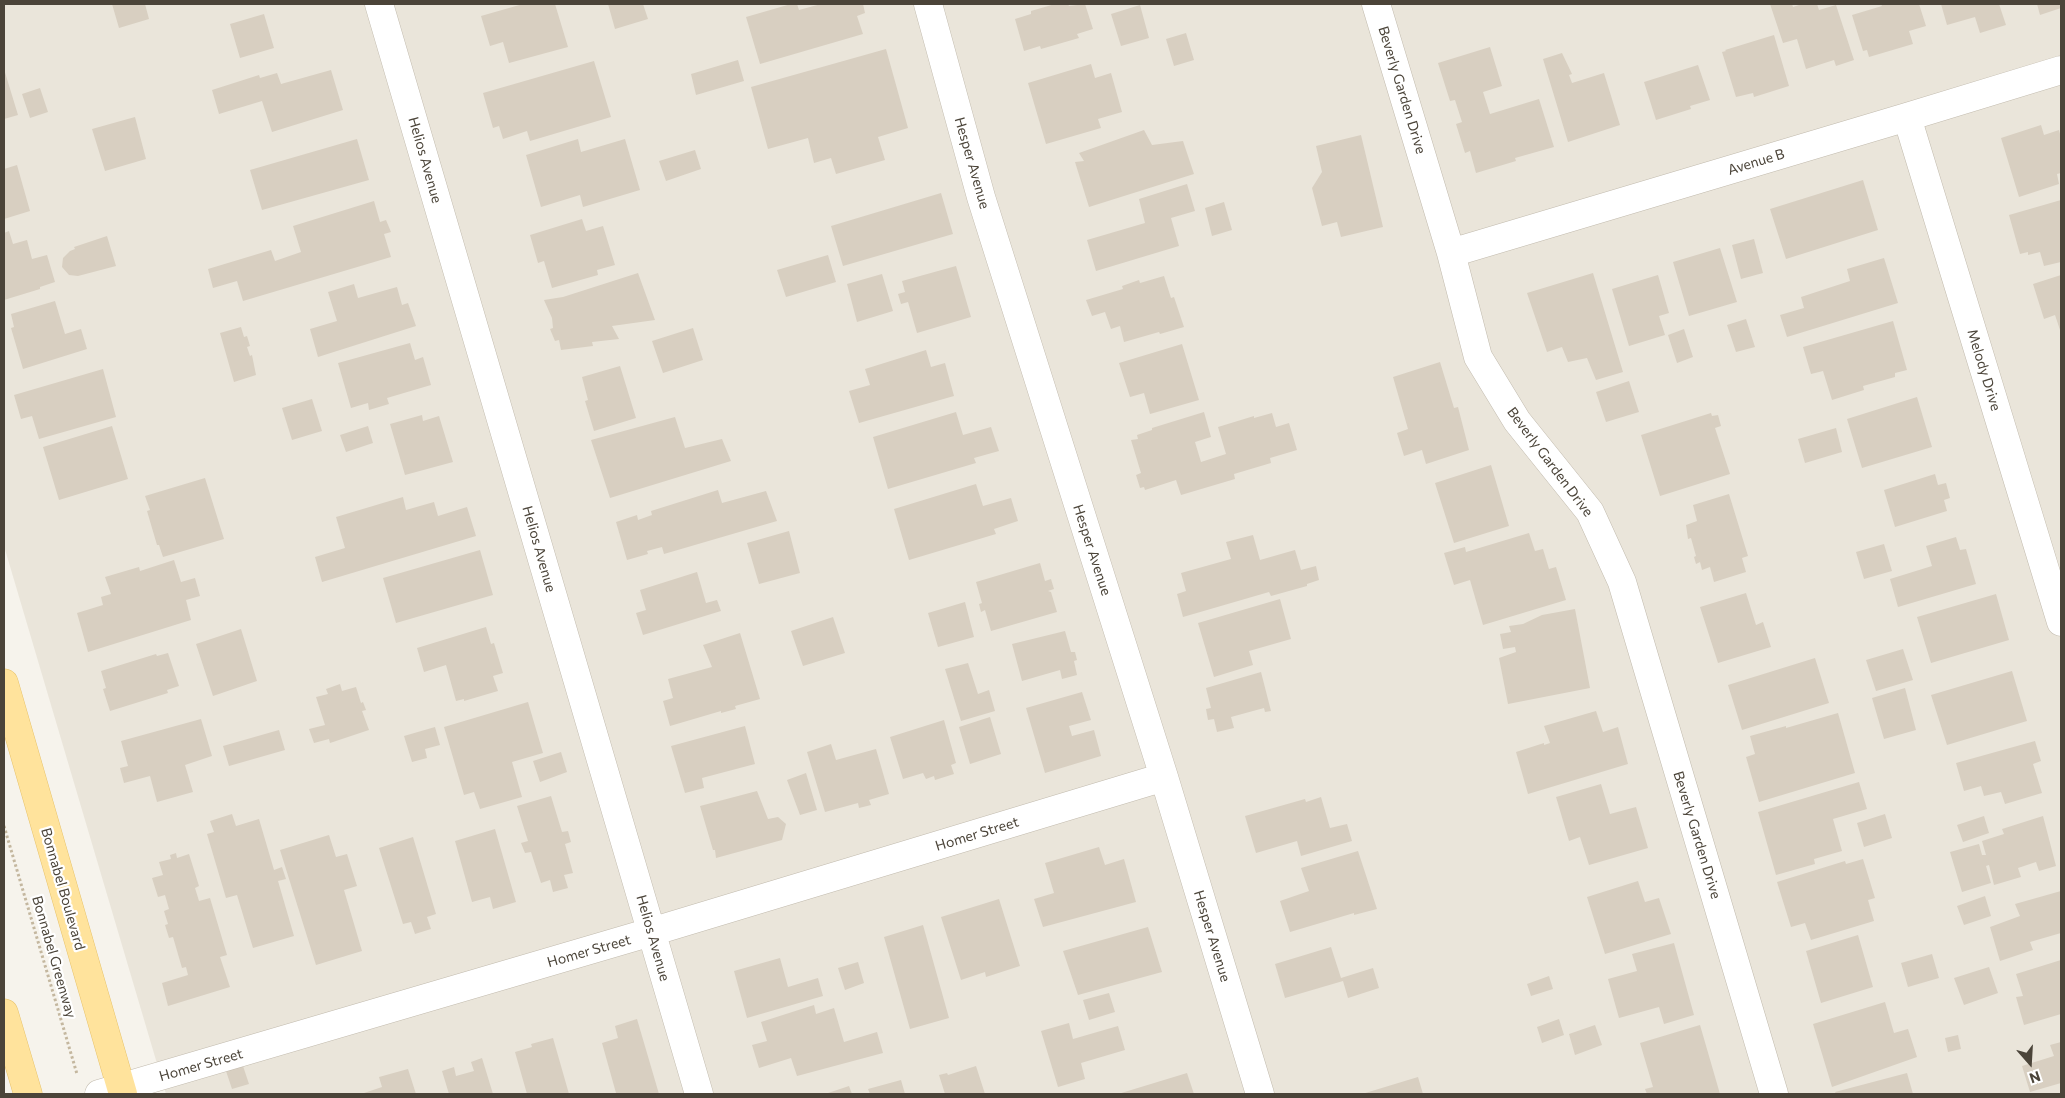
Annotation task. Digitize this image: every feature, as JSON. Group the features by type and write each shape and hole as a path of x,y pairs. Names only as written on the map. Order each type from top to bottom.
{"main road":[{"name":"Bonnabel Boulevard","path":"4,683 106,1089"},
{"path":"4,1013 28,1094"}],"street":[{"name":"Helios Avenue","path":"379,4 699,1094"},
{"name":"Hesper Avenue","path":"928,4 984,206 1164,777 1260,1094"},
{"name":"Beverly Garden Drive","path":"1376,4 1451,253 1478,357 1518,421 1590,512 1622,582 1774,1094"},
{"name":"Avenue B","path":"1451,253 2061,70"},
{"name":"Melody Drive","path":"1907,117 2061,622"},
{"name":"Homer Street","path":"106,1089 651,932 1164,777"}],"path":[{"name":"Bonnabel Greenway","path":"4,826 106,1089"}],"shaded area":[{"path":"4,4 2061,4 2061,1094 166,1094 4,546"}],"building":[{"path":"112,4 145,4 149,19 119,28"},
{"path":"523,4 555,4 568,47 509,63 503,42 490,46 481,16"},
{"path":"608,4 643,4 648,19 615,29"},
{"path":"797,4 799,10 821,4 863,4 865,13 857,16 863,34 760,64 746,17"},
{"path":"1055,4 1068,4 1069,6 1085,4 1093,29 1077,34 1079,38 1041,49 1040,46 1024,51 1015,19 1031,14 1031,11"},
{"path":"1770,4 1792,4 1793,7 1802,4 1817,4 1819,10 1836,5 1854,60 1836,66 1834,60 1806,69 1797,39 1783,43"},
{"path":"1881,4 1919,4 1926,26 1909,31 1913,44 1869,57 1867,50 1863,51 1852,15 1882,6"},
{"path":"1941,4 1999,4 2006,25 1980,33 1975,17 1947,25"},
{"path":"2037,4 2061,4 2061,8 2040,15"},
{"path":"1140,5 1149,38 1121,46 1111,14"},
{"path":"264,14 274,48 240,58 230,24"},
{"path":"1186,33 1194,60 1174,66 1166,39"},
{"path":"1774,35 1789,86 1754,97 1753,93 1736,97 1722,52"},
{"path":"1490,47 1502,86 1483,92 1490,114 1539,99 1554,147 1515,158 1516,161 1476,173 1470,151 1465,153 1456,124 1462,122 1455,100 1450,101 1438,63"},
{"path":"886,49 908,128 878,137 885,160 836,174 831,158 814,163 808,138 768,149 751,87"},
{"path":"1562,53 1572,74 1569,75 1572,83 1604,73 1620,125 1568,142 1543,59"},
{"path":"738,60 744,81 696,95 691,74"},
{"path":"594,61 611,117 530,141 527,131 503,139 499,126 493,128 483,93"},
{"path":"1091,64 1095,78 1111,73 1122,112 1098,119 1101,128 1046,144 1028,83"},
{"path":"1698,65 1710,100 1690,106 1691,109 1656,120 1644,82"},
{"path":"4,69 18,115 4,119"},
{"path":"331,70 343,110 272,132 262,101 219,114 212,90 259,75 260,78 277,73 281,84"},
{"path":"40,88 48,112 30,118 22,94"},
{"path":"135,117 146,159 105,171 92,129"},
{"path":"2041,125 2044,135 2059,130 2061,138 2061,173 2057,174 2059,184 2019,197 2001,138"},
{"path":"1144,130 1152,145 1183,141 1194,174 1089,207 1075,162 1084,161 1079,153"},
{"path":"1361,135 1383,227 1341,237 1337,222 1322,226 1312,188 1322,172 1316,146"},
{"path":"357,139 369,180 262,210 250,170"},
{"path":"578,139 581,152 625,139 640,190 583,207 580,195 541,207 526,155"},
{"path":"695,150 701,169 666,181 659,161"},
{"path":"17,165 30,211 4,219 4,169"},
{"path":"1863,180 1878,230 1786,259 1770,209"},
{"path":"1187,184 1195,211 1171,218 1179,246 1096,271 1087,240 1145,223 1139,199"},
{"path":"941,193 953,234 843,266 831,226"},
{"path":"2061,200 2061,262 2044,266 2040,252 2028,255 2028,252 2020,254 2009,215"},
{"path":"374,201 380,222 386,220 391,232 384,234 391,257 243,301 237,281 213,288 208,269 271,250 275,261 301,252 293,226"},
{"path":"1224,202 1232,230 1212,236 1205,208"},
{"path":"582,219 586,231 603,226 615,265 597,270 598,275 552,288 544,261 538,263 530,235"},
{"path":"9,231 13,244 27,240 32,259 47,255 55,282 40,287 40,289 4,300 4,233"},
{"path":"107,236 116,266 78,276 69,275 62,267 63,258 75,249 74,247"},
{"path":"1754,239 1763,273 1741,279 1732,245"},
{"path":"1720,248 1737,302 1689,316 1673,262"},
{"path":"828,255 836,282 786,297 777,270"},
{"path":"1884,258 1898,303 1787,337 1780,315 1804,308 1801,297 1850,281 1847,269"},
{"path":"956,266 971,317 917,333 908,302 901,304 898,294 905,292 902,281"},
{"path":"638,273 655,320 612,326 619,339 592,342 593,346 561,350 559,340 555,341 550,329 553,328 552,318 544,300 563,297"},
{"path":"1593,273 1623,372 1596,380 1587,358 1568,362 1562,347 1547,352 1527,293"},
{"path":"882,274 893,311 857,322 847,284"},
{"path":"1658,275 1669,313 1659,316 1665,335 1629,346 1612,289"},
{"path":"2061,275 2061,333 2055,315 2044,319 2033,284"},
{"path":"1164,276 1171,298 1174,297 1184,327 1124,342 1120,326 1111,329 1105,312 1092,316 1086,300 1123,289 1122,286 1139,280 1140,283"},
{"path":"354,284 358,298 397,287 402,305 408,303 416,326 318,357 310,329 337,321 328,292"},
{"path":"55,301 65,334 81,329 87,349 23,369 11,328 14,327 11,314"},
{"path":"1746,319 1755,347 1736,352 1727,325"},
{"path":"1893,321 1907,370 1895,373 1895,377 1863,386 1864,390 1832,400 1823,371 1811,374 1803,347"},
{"path":"241,327 244,337 247,336 250,346 247,347 250,356 252,355 256,375 234,382 220,333"},
{"path":"693,328 703,360 663,373 652,341"},
{"path":"1684,329 1693,357 1677,363 1668,335"},
{"path":"410,343 415,360 423,357 431,385 387,398 389,404 369,410 368,403 351,408 338,363"},
{"path":"1182,344 1199,400 1150,414 1144,393 1130,397 1119,363"},
{"path":"926,350 931,367 945,363 954,396 859,423 849,391 870,385 865,369"},
{"path":"1440,362 1454,408 1458,407 1469,450 1426,464 1422,450 1404,456 1397,433 1408,429 1393,377"},
{"path":"620,366 636,418 594,431 585,401 588,400 582,377"},
{"path":"103,369 116,417 39,439 32,416 21,419 14,395"},
{"path":"1629,381 1639,412 1606,422 1596,392"},
{"path":"1917,397 1932,447 1862,468 1847,419"},
{"path":"312,399 322,431 292,440 282,408"},
{"path":"956,412 963,435 991,427 999,451 974,458 976,463 888,489 873,437"},
{"path":"1204,412 1211,437 1195,442 1201,462 1226,454 1218,427 1254,416 1254,418 1272,413 1276,427 1289,423 1297,450 1270,458 1271,463 1234,474 1235,479 1181,495 1176,480 1145,490 1144,487 1140,488 1136,475 1141,473 1131,440 1138,439 1137,435 1152,430 1152,428"},
{"path":"1711,413 1712,416 1718,415 1721,426 1715,428 1730,474 1660,496 1641,435"},
{"path":"422,415 423,421 439,416 453,462 405,475 390,424"},
{"path":"675,417 685,448 722,439 731,461 610,498 591,440"},
{"path":"112,426 128,479 59,500 43,447"},
{"path":"368,426 373,443 346,452 340,435"},
{"path":"1836,428 1842,452 1805,463 1798,439"},
{"path":"1491,465 1509,526 1454,543 1435,483"},
{"path":"1935,474 1938,485 1946,483 1950,498 1944,500 1947,511 1895,527 1884,490"},
{"path":"205,478 224,539 163,557 159,545 157,545 147,511 150,510 145,496"},
{"path":"976,484 983,506 1011,498 1018,521 994,529 996,534 909,560 894,509"},
{"path":"718,490 722,503 766,491 777,521 664,554 662,547 647,551 648,554 627,560 616,522 637,515 638,520 652,515 651,511"},
{"path":"1729,494 1748,556 1742,558 1746,572 1714,582 1710,567 1702,570 1700,562 1696,564 1694,557 1696,556 1691,538 1688,539 1686,525 1697,521 1693,505"},
{"path":"403,497 406,510 434,502 438,516 467,507 476,536 322,582 315,557 345,548 336,517"},
{"path":"789,531 800,573 759,584 747,543"},
{"path":"1529,533 1535,551 1543,549 1549,569 1556,567 1566,600 1483,625 1470,580 1454,585 1444,553 1465,547 1466,552"},
{"path":"1253,535 1260,560 1295,550 1301,570 1316,566 1319,580 1307,584 1307,586 1271,596 1269,592 1183,617 1177,594 1186,591 1181,573 1231,559 1226,542"},
{"path":"1956,537 1960,550 1966,549 1976,584 1898,607 1890,579 1932,566 1926,546"},
{"path":"1884,544 1892,571 1864,579 1856,552"},
{"path":"480,550 493,595 396,623 383,578"},
{"path":"174,560 181,582 195,578 200,596 186,600 191,620 88,652 77,613 103,605 101,597 111,594 105,577 139,567 140,571"},
{"path":"1040,563 1045,581 1051,579 1054,589 1048,591 1051,592 1057,612 991,631 985,610 981,612 979,604 982,603 976,582"},
{"path":"697,572 706,603 717,600 721,611 643,635 636,613 646,610 640,590"},
{"path":"1746,593 1756,625 1763,622 1771,647 1718,663 1700,607"},
{"path":"1996,594 2009,640 1931,663 1917,617"},
{"path":"1280,599 1291,639 1249,651 1253,665 1214,677 1198,623"},
{"path":"965,602 974,637 938,647 928,613"},
{"path":"1575,609 1590,688 1508,704 1499,658 1516,652 1515,647 1503,649 1500,634 1511,632 1509,626 1523,624 1542,615"},
{"path":"833,617 845,653 803,666 791,631"},
{"path":"486,627 491,644 494,643 503,673 493,676 498,691 464,701 464,699 456,701 446,665 424,672 417,648"},
{"path":"241,629 257,681 213,696 196,644"},
{"path":"1065,631 1071,652 1075,652 1077,660 1074,661 1077,675 1062,679 1060,670 1022,681 1012,644"},
{"path":"740,633 760,699 735,706 736,709 721,713 721,711 670,726 663,701 673,698 668,679 712,667 703,645"},
{"path":"1903,649 1913,680 1876,691 1866,660"},
{"path":"168,653 179,686 167,690 168,693 110,711 103,689 106,688 101,671 156,654 157,656"},
{"path":"1815,658 1829,703 1742,730 1728,685"},
{"path":"968,663 978,694 989,690 995,711 961,721 945,669"},
{"path":"2012,671 2027,721 1947,745 1931,695"},
{"path":"1261,672 1271,711 1265,712 1264,708 1231,717 1234,728 1217,732 1214,719 1208,720 1206,709 1211,708 1206,688"},
{"path":"340,684 342,691 356,687 361,703 363,702 366,710 362,711 369,730 330,743 329,739 314,743 309,729 325,725 316,697 328,694 326,689"},
{"path":"1905,688 1916,730 1884,739 1872,698"},
{"path":"1082,692 1091,720 1069,726 1072,736 1094,730 1101,756 1045,773 1026,708"},
{"path":"528,702 543,753 512,762 522,797 480,809 474,792 464,795 444,727"},
{"path":"1596,711 1603,732 1618,727 1628,764 1528,794 1516,752 1544,743 1544,745 1550,743 1544,726"},
{"path":"1838,713 1855,773 1759,802 1746,757 1755,754 1750,736"},
{"path":"990,717 1001,754 970,764 959,727"},
{"path":"201,719 212,756 185,765 193,792 157,802 150,776 124,783 120,768 128,766 121,741"},
{"path":"944,720 956,763 951,765 954,774 935,780 934,776 926,779 923,773 903,779 890,737"},
{"path":"745,726 755,764 702,778 704,788 685,793 671,746"},
{"path":"435,727 440,745 425,749 427,758 412,762 404,736"},
{"path":"279,730 285,750 229,766 223,746"},
{"path":"2035,741 2041,761 2033,764 2042,793 2005,804 2001,792 1984,796 1981,786 1964,791 1956,763"},
{"path":"831,744 836,760 876,749 889,794 869,800 871,805 859,808 858,803 825,812 807,752"},
{"path":"561,752 567,772 540,782 533,761"},
{"path":"806,773 817,810 800,815 787,780"},
{"path":"1859,782 1867,809 1833,819 1842,851 1814,859 1815,864 1776,875 1758,812"},
{"path":"1601,784 1610,814 1636,807 1648,848 1589,865 1580,837 1569,841 1556,797"},
{"path":"757,791 768,819 778,817 786,824 782,840 716,858 700,806"},
{"path":"551,796 562,832 568,831 571,842 565,844 573,873 564,875 568,888 553,892 550,880 541,883 531,852 525,853 521,843 528,841 517,806"},
{"path":"1321,797 1330,828 1347,824 1352,841 1301,856 1297,841 1256,853 1245,816 1305,799 1306,802"},
{"path":"232,814 236,826 259,819 274,870 282,867 286,879 278,881 294,936 253,948 237,895 226,898 207,834 214,832 210,821"},
{"path":"1885,814 1892,838 1864,847 1857,823"},
{"path":"1984,816 1989,833 1963,842 1957,825"},
{"path":"2043,816 2056,866 2039,871 2036,862 2018,868 2021,877 1994,885 1989,865 1986,866 1991,883 1962,892 1950,852 1979,844 1982,855 1986,855 1982,841 2004,834 2002,829"},
{"path":"495,829 516,902 493,909 490,897 472,902 455,841"},
{"path":"329,835 336,857 347,854 357,886 344,890 362,951 316,965 280,850"},
{"path":"413,837 436,914 427,917 431,929 415,934 411,922 403,924 379,848"},
{"path":"1099,847 1105,865 1124,859 1136,902 1043,927 1034,899 1054,893 1045,863"},
{"path":"1358,851 1377,909 1354,915 1354,913 1290,932 1280,901 1309,891 1301,868"},
{"path":"176,853 177,858 189,854 199,886 195,888 199,901 210,898 227,955 220,957 230,987 168,1006 162,983 188,975 186,967 182,968 173,937 169,938 165,925 168,924 164,911 169,909 165,895 158,897 152,878 163,875 159,862 171,859 170,855"},
{"path":"1863,859 1875,898 1868,900 1874,921 1811,940 1805,923 1791,927 1777,882 1845,861 1846,864"},
{"path":"1638,881 1645,902 1659,898 1671,934 1605,954 1587,897"},
{"path":"2061,891 2061,933 2030,942 2033,950 2000,961 1990,927 2020,916 2015,904"},
{"path":"1985,896 1991,916 1964,925 1957,906"},
{"path":"999,899 1020,966 986,977 985,972 961,980 941,917"},
{"path":"923,925 949,1018 910,1029 884,937"},
{"path":"1148,927 1162,972 1078,995 1063,951"},
{"path":"1858,935 1873,987 1821,1003 1806,951"},
{"path":"1674,943 1694,1015 1664,1024 1659,1007 1619,1018 1608,979 1637,971 1632,954"},
{"path":"1331,947 1341,978 1373,968 1379,988 1348,998 1343,981 1285,998 1275,964"},
{"path":"1932,954 1939,978 1908,987 1901,963"},
{"path":"780,958 788,987 818,978 823,996 747,1018 734,971"},
{"path":"2061,960 2061,1014 2024,1025 2016,997 2023,996 2016,974"},
{"path":"858,962 864,983 845,990 838,968"},
{"path":"1989,967 1998,993 1964,1005 1954,978"},
{"path":"1549,976 1553,989 1531,996 1527,984"},
{"path":"1109,993 1115,1012 1089,1020 1083,1000"},
{"path":"1885,1002 1894,1033 1908,1029 1917,1057 1832,1087 1813,1024"},
{"path":"814,1005 816,1014 834,1008 844,1042 877,1032 883,1053 797,1076 791,1058 759,1068 752,1045 767,1041 761,1022"},
{"path":"637,1019 659,1094 613,1094 616,1093 602,1043 618,1038 615,1026"},
{"path":"1559,1019 1564,1035 1542,1043 1537,1027"},
{"path":"1069,1023 1073,1039 1118,1026 1125,1050 1081,1063 1085,1079 1058,1087 1041,1031"},
{"path":"1595,1025 1602,1045 1575,1055 1569,1034"},
{"path":"1700,1025 1720,1094 1647,1094 1645,1089 1653,1087 1640,1043"},
{"path":"1958,1035 1961,1049 1948,1052 1945,1038"},
{"path":"553,1038 569,1094 527,1094 515,1052 532,1047 531,1044"},
{"path":"2061,1042 2061,1083 2030,1092 2022,1066 2054,1056 2050,1045"},
{"path":"482,1058 493,1094 449,1094 442,1071 454,1067 456,1076 474,1071 471,1062"},
{"path":"243,1066 249,1084 232,1089 226,1071"},
{"path":"976,1066 985,1094 945,1094 939,1075 947,1073 948,1075"},
{"path":"408,1069 416,1094 361,1094 382,1087 379,1077"},
{"path":"1187,1073 1194,1094 1118,1094"},
{"path":"1907,1073 1913,1094 1836,1094 1835,1092"},
{"path":"1418,1077 1423,1094 1362,1094"},
{"path":"901,1080 905,1094 870,1094 868,1089"},
{"path":"849,1086 852,1094 825,1094"}]}
